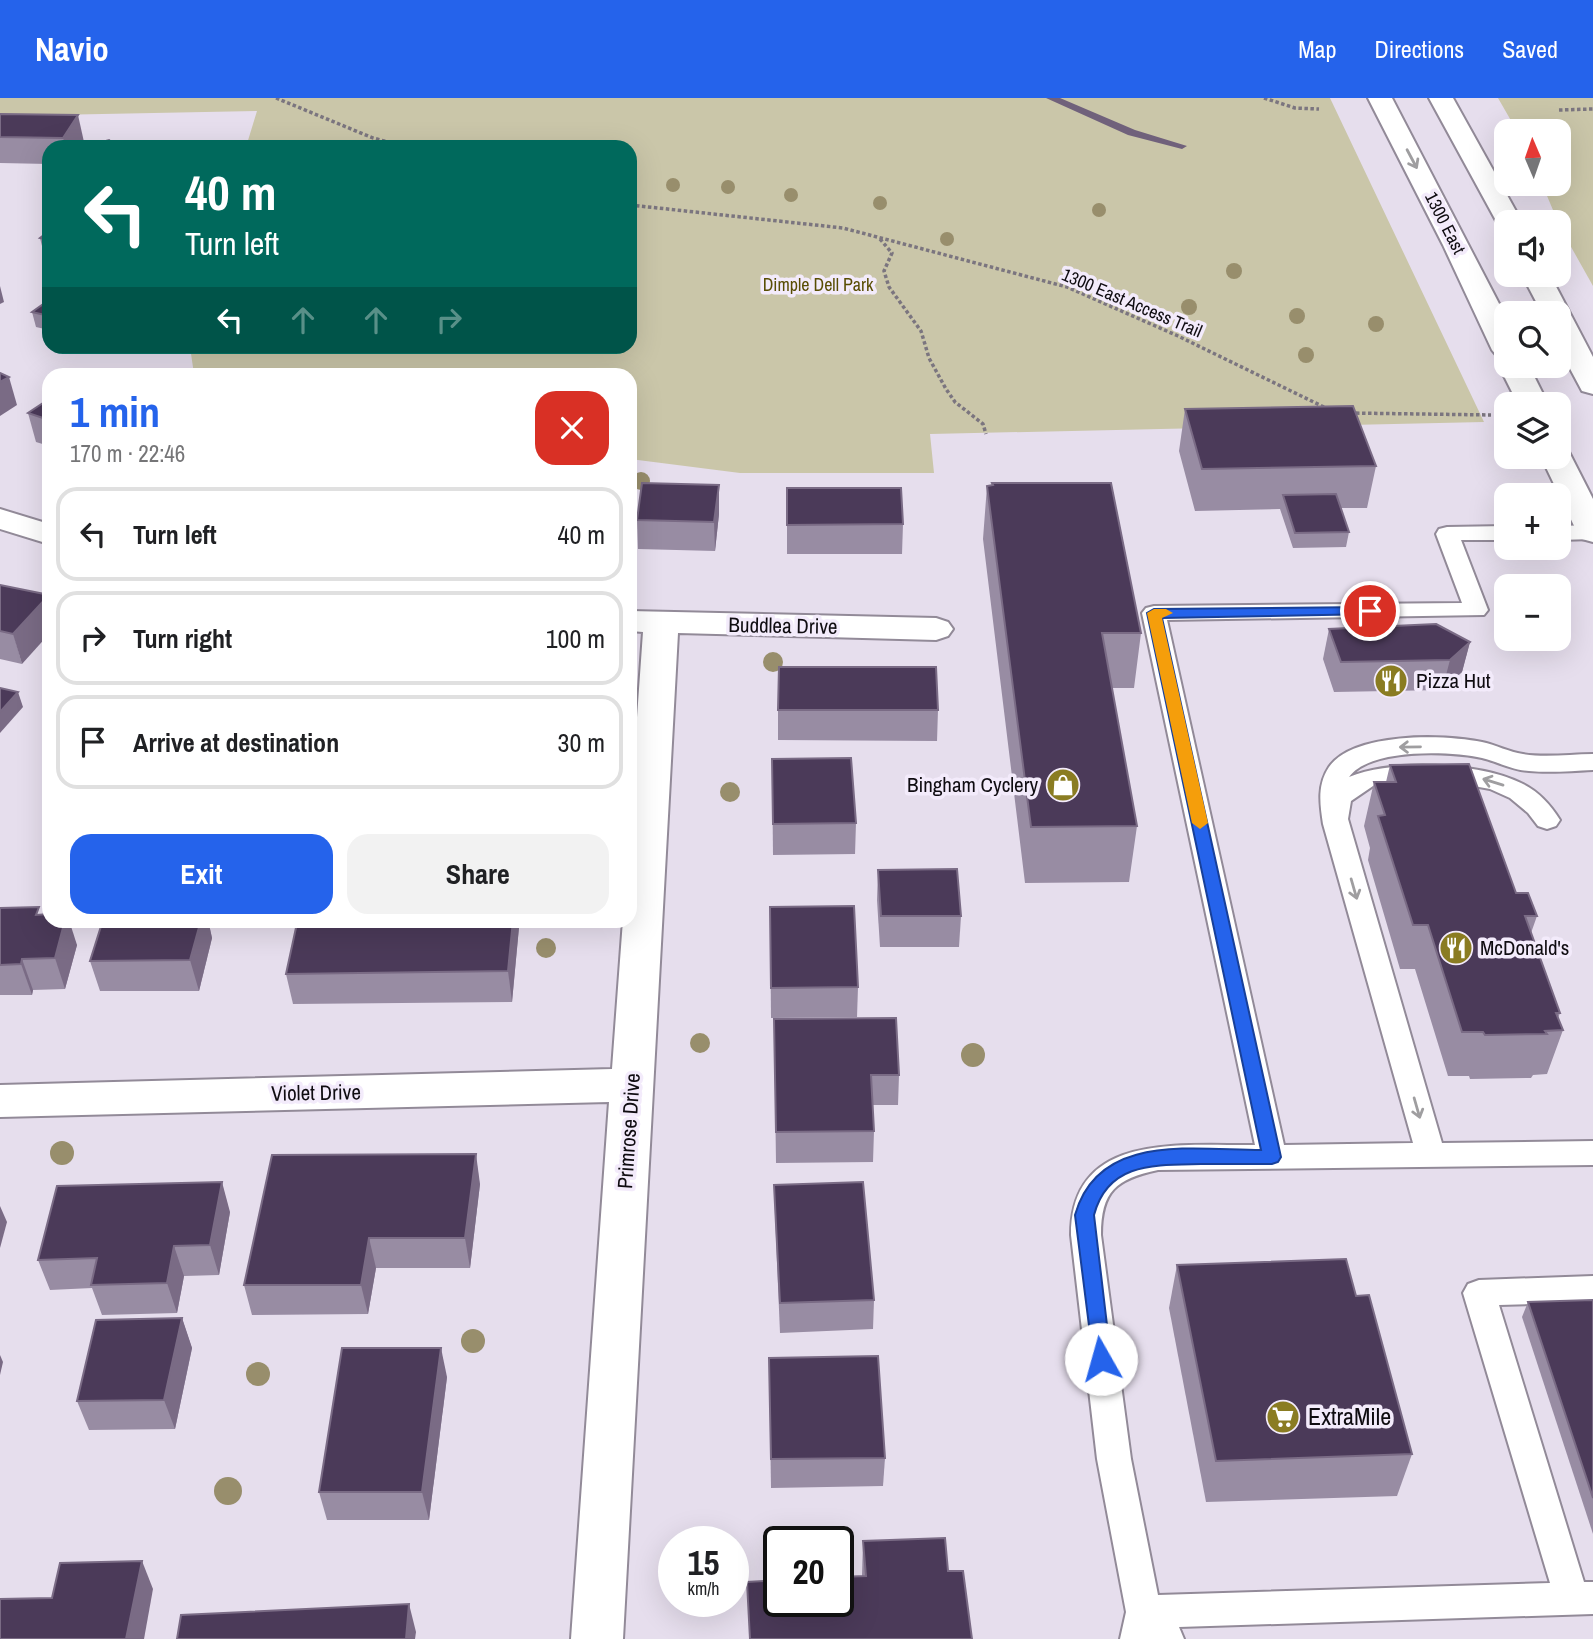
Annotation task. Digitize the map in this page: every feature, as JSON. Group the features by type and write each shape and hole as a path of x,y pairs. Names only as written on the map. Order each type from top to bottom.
{"street":[{"name":"1300 East","path":"1380,98 1457,245 1494,323"},
{"path":"1441,98 1502,210"},
{"path":"1571,343 1593,385"},
{"path":"1564,469 1593,532"},
{"path":"0,519 42,532"},
{"name":"Buddlea Drive","path":"646,622 936,629"},
{"name":"Primrose Drive","path":"637,920 646,622"},
{"name":"Primrose Drive","path":"597,1639 632,1085 637,928"},
{"name":"Violet Drive","path":"0,1101 632,1085"}],"lane":[{"path":"1571,533 1593,532"},
{"path":"1272,1157 1154,613 1476,610 1447,534 1494,533"},
{"path":"1431,1155 1336,824 1330,796 1336,773 1357,755 1388,747 1461,747 1525,763 1593,762"},
{"path":"1336,824 1335,811 1339,799 1348,788 1377,777 1463,776 1489,780 1528,797 1547,820"},
{"path":"1141,1625 1114,1459 1084,1215 1089,1197 1101,1181 1117,1169 1136,1161 1158,1158 1593,1153"},
{"path":"1141,1625 1583,1598 1479,1293 1593,1289"},
{"path":"1141,1625 1166,1639"}],"path":[{"path":"276,98 381,140"},
{"path":"1264,98 1295,108 1319,109"},
{"path":"1559,110 1593,109"},
{"name":"1300 East Access Trail","path":"637,206 820,225 877,236 1066,288 1178,337 1334,411"},
{"path":"877,236 892,253 884,271 889,287 921,331 929,358 946,388 955,401 983,424 986,434"},
{"path":"1342,412 1491,415"}],"green space":[{"name":"Dimple Dell Park","path":"0,98 1330,98 1484,422 930,434 934,473 740,473 637,460 637,368 193,368 191,354 637,354 637,140 248,140 257,111 0,116"},
{"path":"1498,98 1593,98 1593,286 1571,247 1571,210 1553,210 1547,196 1572,196 1572,119 1510,119"}],"building":[{"path":"0,114 78,115 63,138 0,137"},
{"path":"42,305 42,314 32,312"},
{"path":"0,373 9,377 0,382"},
{"path":"42,404 42,418 28,413"},
{"path":"1353,406 1376,466 1202,469 1185,409"},
{"path":"642,483 719,485 714,522 637,520"},
{"name":"Bingham Cyclery","path":"992,483 1111,483 1141,633 1102,633 1137,826 1031,827 987,486 993,485"},
{"path":"787,488 901,488 903,524 787,525"},
{"path":"1336,494 1349,532 1295,533 1283,495"},
{"path":"0,585 42,594 42,603 13,634 0,631"},
{"path":"1436,624 1470,642 1450,660 1341,662 1329,629"},
{"path":"779,667 936,667 938,710 778,710"},
{"path":"0,688 18,692 0,712"},
{"path":"851,758 856,823 773,824 772,759"},
{"name":"McDonald's","path":"1469,764 1516,893 1528,893 1537,916 1525,916 1560,1013 1556,1013 1563,1030 1545,1031 1547,1034 1485,1035 1483,1032 1462,1032 1428,925 1413,925 1378,816 1385,815 1374,782 1396,782 1390,765"},
{"path":"957,869 961,916 881,916 878,870"},
{"path":"854,906 858,987 771,988 770,907"},
{"path":"39,907 36,915 42,915 42,928 63,928 55,958 22,959 21,964 0,965 0,908"},
{"path":"100,928 199,928 190,960 90,961"},
{"path":"296,928 512,928 508,971 286,974"},
{"path":"896,1018 899,1075 871,1075 874,1131 776,1132 774,1019"},
{"path":"476,1154 465,1238 369,1238 361,1285 244,1285 272,1155"},
{"path":"222,1182 210,1245 174,1246 167,1283 91,1285 97,1258 38,1260 57,1186"},
{"path":"863,1182 874,1300 780,1303 774,1185"},
{"name":"ExtraMile","path":"1346,1259 1356,1296 1369,1295 1412,1454 1216,1461 1177,1265"},
{"path":"1593,1300 1593,1498 1528,1302"},
{"path":"182,1318 164,1400 77,1401 96,1320"},
{"path":"342,1348 441,1348 422,1492 319,1492"},
{"path":"878,1356 885,1458 771,1459 769,1358"},
{"path":"945,1538 948,1571 963,1571 972,1639 750,1639 749,1582 763,1581 763,1617 854,1617 854,1576 866,1576 863,1541"},
{"path":"142,1561 126,1639 0,1639 0,1599 52,1598 60,1563"},
{"path":"409,1604 406,1639 177,1639 181,1615"}],"waterway":[{"path":"1051,98 1131,133 1182,146"}],"slow traffic":[{"path":"1166,613 1154,613 1200,823"}],"place":[{"name":"Pizza Hut","path":"1391,681"},
{"name":"Bingham Cyclery","path":"1063,785"},
{"name":"McDonald's","path":"1456,948"},
{"name":"ExtraMile","path":"1283,1417"}],"route":[{"path":"1101,1359 1084,1215 1089,1197 1101,1181 1117,1169 1136,1161 1158,1158 1272,1157 1154,613 1370,611"}]}
